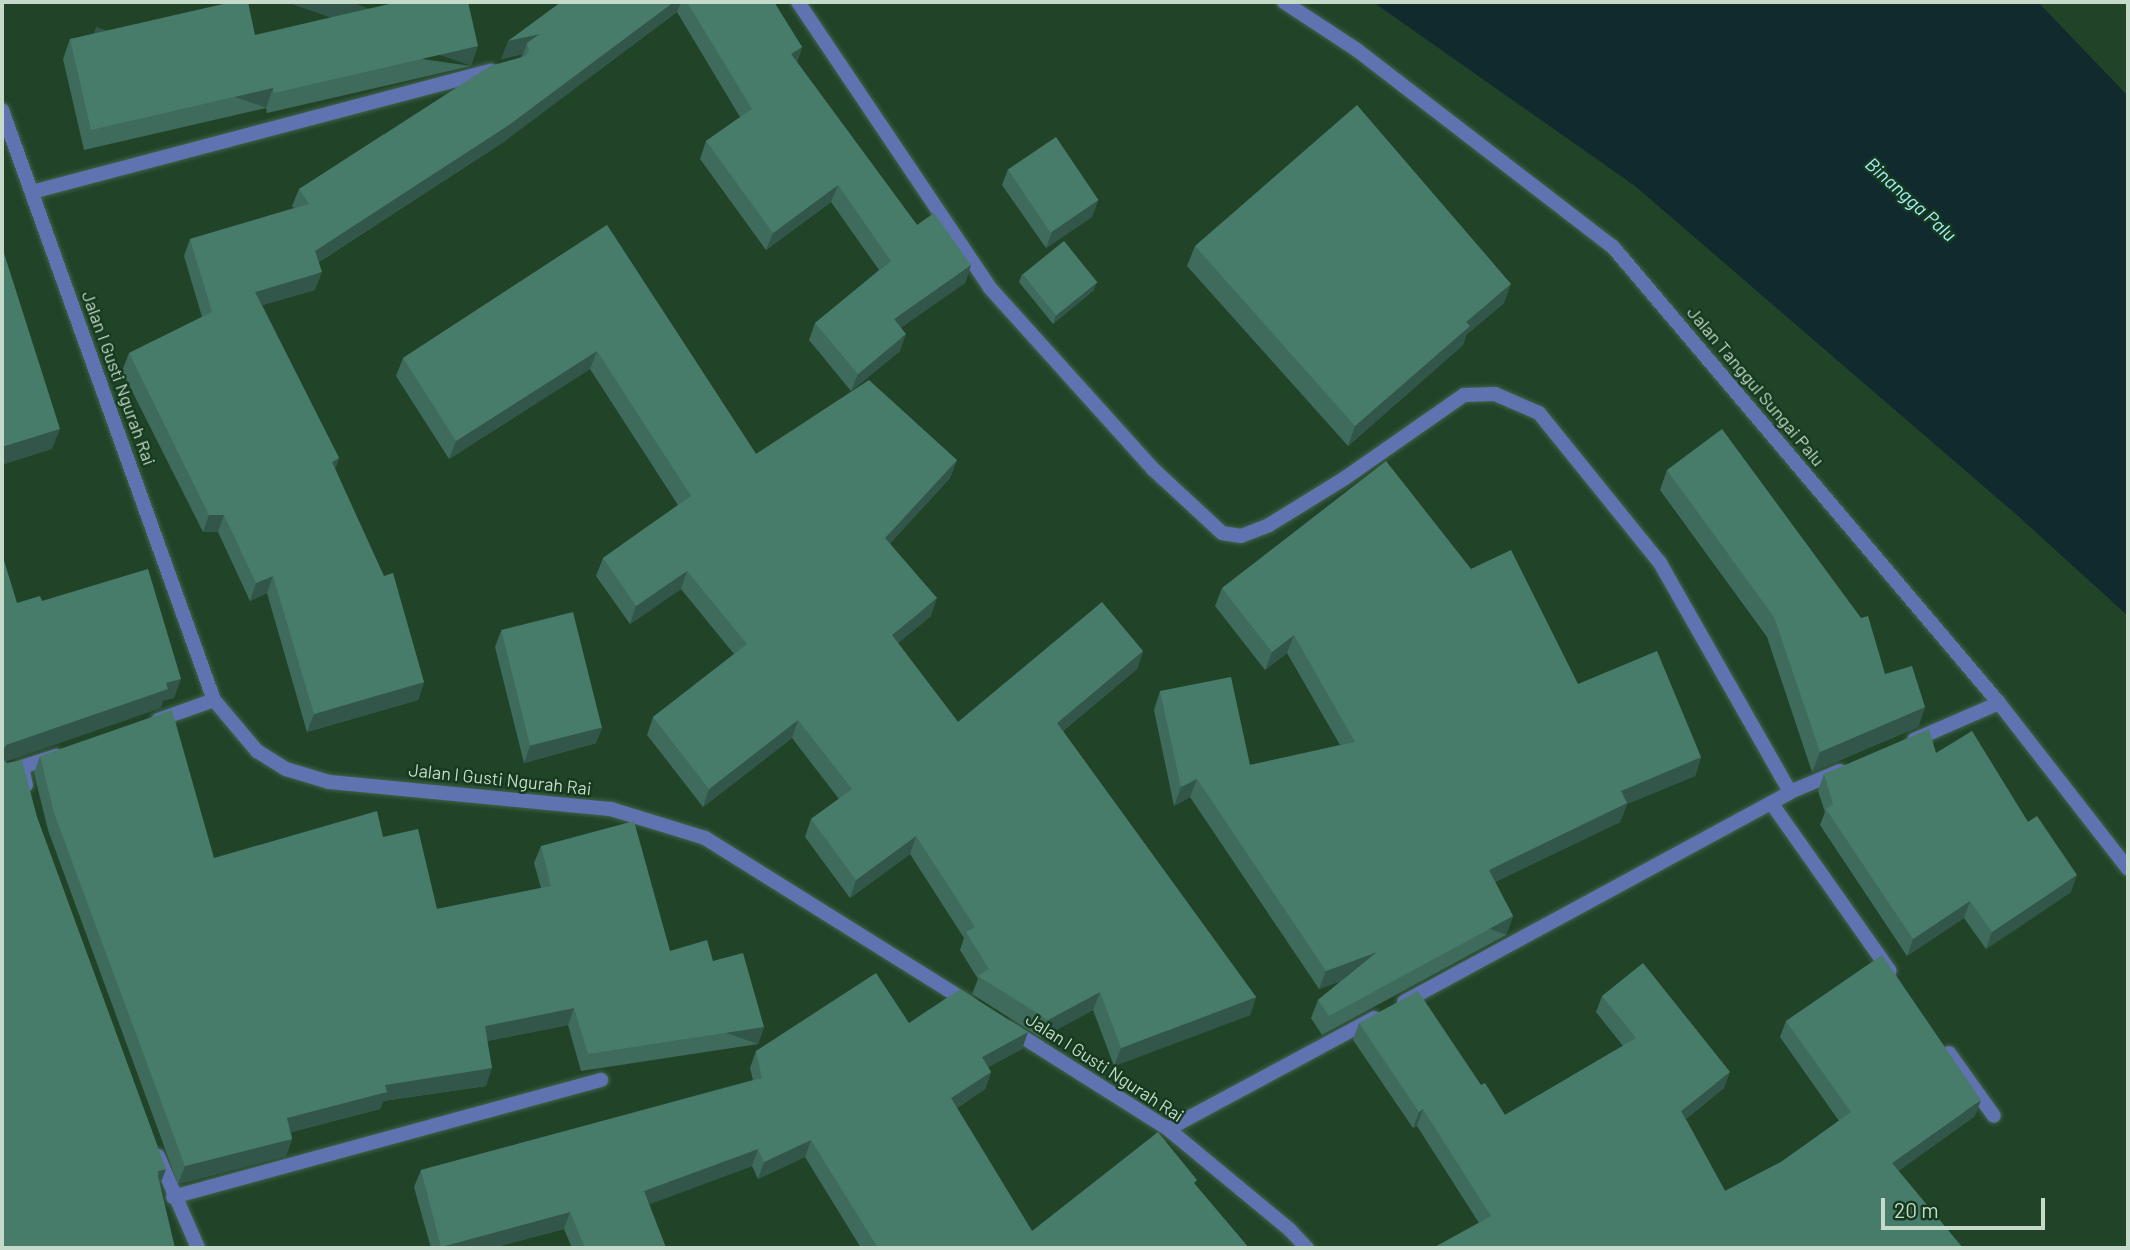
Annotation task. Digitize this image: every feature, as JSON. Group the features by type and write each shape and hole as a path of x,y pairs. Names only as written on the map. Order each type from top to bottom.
{"street":[{"path":"798,2 990,288 1153,469 1222,533 1241,536 1269,525 1345,478 1464,395 1480,392 1495,394 1539,413 1660,563 1790,792"},
{"name":"Jalan Tanggul Sungai Palu","path":"1283,2 1357,50 1613,247 2000,704 2128,869"},
{"path":"32,192 501,69"},
{"name":"Jalan I Gusti Ngurah Rai","path":"2,110 214,700 257,751 286,769 318,779 611,809 705,838 1168,1129 1290,1230 1307,1248"},
{"path":"138,727 214,700"},
{"path":"1901,745 2000,704"},
{"path":"28,795 17,769 74,749"},
{"path":"1168,1129 1790,792 1851,766"},
{"path":"1772,804 1899,984"},
{"path":"1939,1039 1994,1116"},
{"path":"173,1197 601,1080"},
{"path":"154,1147 173,1197 198,1248"}],"water":[{"name":"Binangga Palu","path":"1373,2 2038,2 2128,96 2128,616 2018,516 1635,186"}],"building":[{"path":"232,2 248,2 255,35 398,2 468,2 478,46 274,93 273,88 91,130 70,39"},
{"path":"561,2 674,2 509,125 315,251 322,272 255,292 339,458 332,462 384,576 393,573 424,682 314,714 273,576 256,583 224,515 209,515 129,353 212,312 190,239 309,204 299,189 490,66 526,56 529,50 527,43 540,34 508,41"},
{"path":"687,2 774,2 802,47 791,54 917,225 934,213 971,265 894,319 906,334 858,374 815,323 891,261 838,185 773,233 706,141 752,109"},
{"path":"1357,105 1511,284 1466,322 1470,326 1355,426 1195,246"},
{"path":"1056,137 1098,200 1050,232 1008,169"},
{"path":"607,225 756,454 869,380 957,460 885,538 937,598 892,635 958,722 1102,602 1143,651 1057,723 1256,997 1121,1048 1100,992 1048,1020 978,976 989,969 966,932 975,927 916,836 856,880 811,819 852,789 798,720 709,789 653,717 747,644 687,571 636,606 603,558 691,496 597,351 456,441 403,358"},
{"path":"1064,241 1097,282 1056,316 1023,274"},
{"path":"2,247 60,429 2,447"},
{"path":"1722,429 1861,618 1868,616 1885,674 1912,666 1925,707 1820,752 1774,617 1667,470"},
{"path":"1386,461 1471,569 1511,550 1578,684 1657,651 1701,757 1621,791 1627,803 1489,870 1513,916 1329,1016 1318,1000 1377,952 1326,971 1197,779 1181,787 1160,691 1231,677 1250,765 1355,742 1294,635 1272,652 1222,588"},
{"path":"2,554 17,603 40,596 42,601 148,569 181,679 166,683 168,689 6,745 2,752"},
{"path":"573,612 602,727 530,745 501,630"},
{"path":"172,710 214,858 377,811 383,837 418,829 437,909 551,886 541,846 634,821 670,951 707,940 713,961 743,953 764,1027 588,1054 574,1008 485,1026 492,1068 385,1085 387,1092 287,1118 292,1139 185,1166 54,813 40,756"},
{"path":"1929,729 1936,753 1972,731 2028,822 2037,816 2077,875 1992,932 1970,901 1913,939 1826,809 1833,804 1824,774"},
{"path":"2,758 7,763 22,760 37,817 166,1169 158,1171 158,1176 175,1248 2,1248"},
{"path":"1882,955 1981,1100 1892,1163 1963,1248 1433,1248 1491,1216 1423,1109 1419,1112 1359,1023 1418,991 1481,1085 1485,1083 1505,1115 1636,1038 1602,996 1643,963 1730,1072 1681,1111 1725,1191 1781,1162 1851,1112 1786,1021"},
{"path":"876,973 909,1023 960,989 1028,1032 982,1057 991,1072 951,1098 1032,1231 1158,1132 1197,1180 1194,1183 1249,1248 878,1248 811,1140 764,1162 758,1149 644,1191 666,1248 585,1248 570,1212 441,1247 421,1170 762,1078 756,1051"}]}
